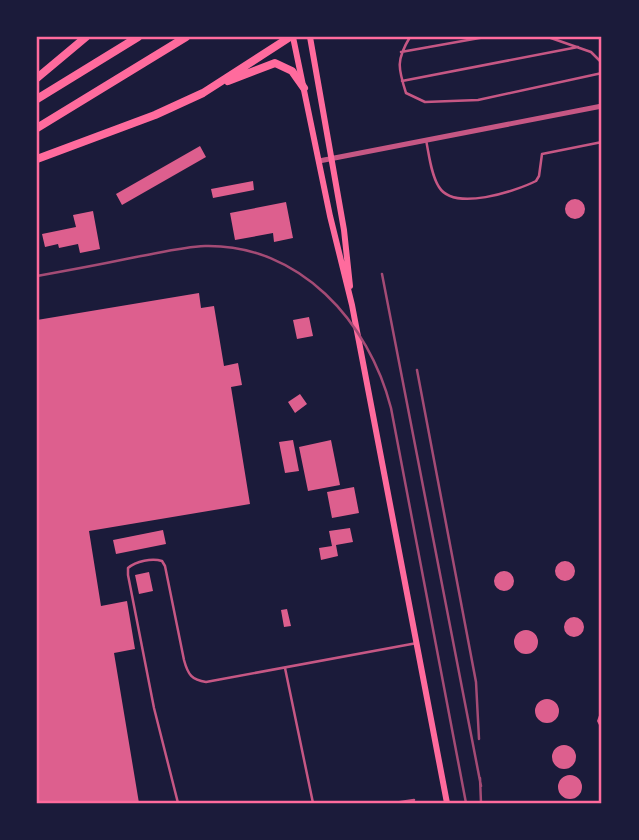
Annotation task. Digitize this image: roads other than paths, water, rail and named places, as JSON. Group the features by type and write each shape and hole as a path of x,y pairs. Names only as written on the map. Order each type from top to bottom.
{"highway":[{"path":"37,78 86,37"},
{"path":"37,99 138,37"},
{"path":"37,128 186,37"},
{"path":"203,93 292,37"},
{"path":"37,159 155,116 275,63 292,71 304,88"}],"main road":[{"path":"292,37 352,305 447,803"},
{"path":"310,37 344,230 352,305"}],"street":[{"path":"319,161 602,106"}],"lane":[{"path":"410,37 401,52 399,71 406,93 425,102 478,100 602,73"},
{"path":"401,52 485,37"},
{"path":"548,37 591,52 602,63"},
{"path":"402,81 578,47"},
{"path":"426,140 440,190 463,200 491,196 536,181 542,154 602,142"},
{"path":"177,803 153,708 128,568 133,564 157,559 162,561 187,672 194,680 206,682 417,643"},
{"path":"285,667 313,803"},
{"path":"394,803 414,800"}],"railway":[{"path":"37,276 188,248 205,246 239,249 271,258 300,274 325,294 348,318 381,376 391,408 466,803"},
{"path":"382,274 481,786"},
{"path":"417,370 476,682 479,739"},
{"path":"480,778 481,803"}]}
